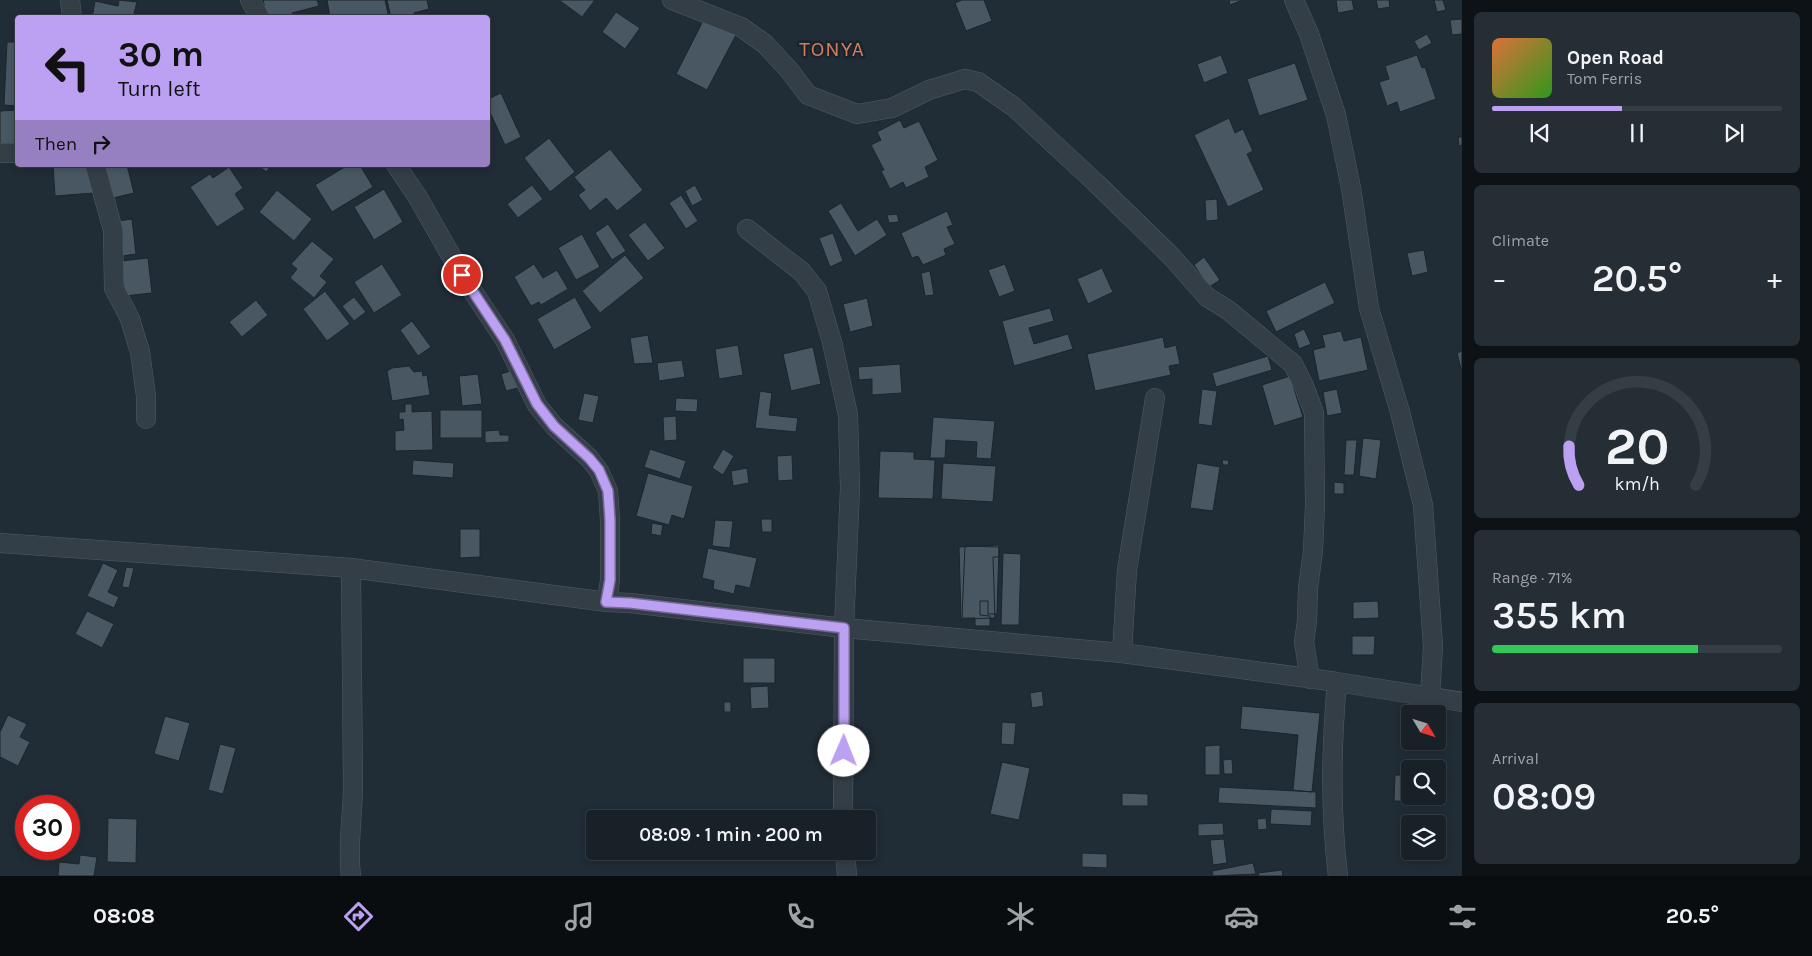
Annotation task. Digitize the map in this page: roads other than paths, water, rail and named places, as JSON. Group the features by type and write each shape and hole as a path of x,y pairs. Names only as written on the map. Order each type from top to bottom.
{"street":[{"path":"70,0 72,15"},
{"path":"250,0 258,15"},
{"path":"672,0 742,27 765,44 789,70 808,95 856,114 892,108 929,90 965,79 978,82 1014,107 1096,182 1172,256 1207,297 1228,310 1293,364 1314,413 1314,514 1304,642 1310,679"},
{"path":"1294,0 1309,34 1336,115 1369,308 1400,412 1422,505 1433,646 1430,696"},
{"path":"0,153 15,153"},
{"path":"96,167 114,230 114,288 130,319 140,352 146,396 146,419"},
{"path":"397,167 417,196 462,275 505,340 537,404 554,426 589,458 599,470 608,491 610,520 610,580 606,602"},
{"path":"747,229 802,272 817,291 832,342 848,415 850,488 844,628 843,810"},
{"path":"1122,653 1127,570 1155,398"},
{"path":"0,543 351,568 606,602 630,603 844,628 1122,653 1337,682 1462,702"},
{"path":"351,568 353,732 353,799 349,864 351,876"},
{"path":"1337,682 1332,739 1331,793 1338,876"},
{"path":"845,860 846,876"}],"district":[{"name":"TONYA","path":"832,49"}]}
